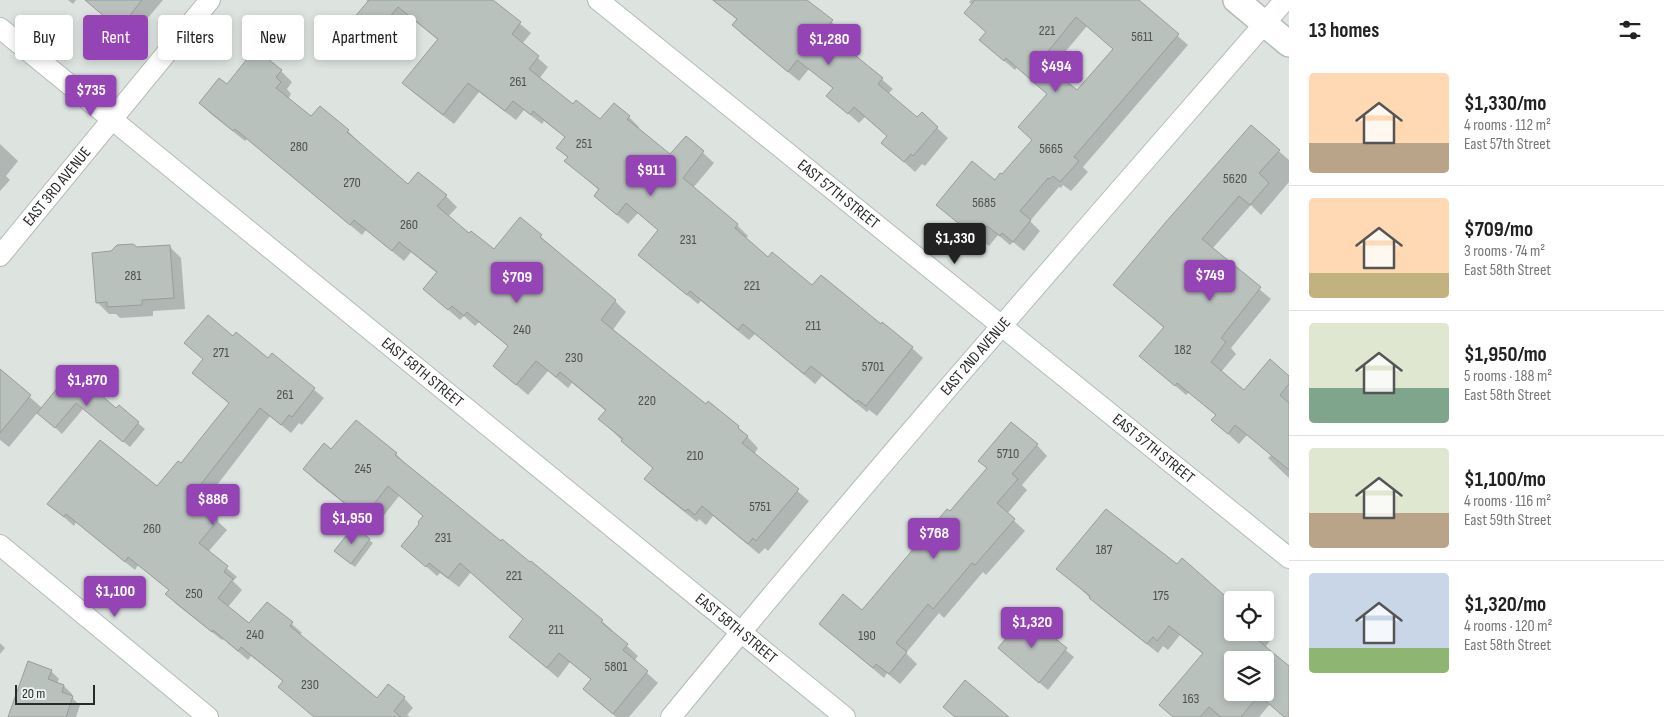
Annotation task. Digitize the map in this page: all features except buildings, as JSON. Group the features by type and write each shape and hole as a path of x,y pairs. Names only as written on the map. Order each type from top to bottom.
{"street":[{"name":"EAST 3RD AVENUE","path":"0,256 210,0"},
{"name":"EAST 57TH STREET","path":"598,0 1289,558"},
{"path":"1236,0 1289,44"},
{"name":"EAST 2ND AVENUE","path":"671,717 1001,325 1286,0"},
{"name":"EAST 58TH STREET","path":"0,28 845,717"},
{"path":"0,545 208,717"}]}
